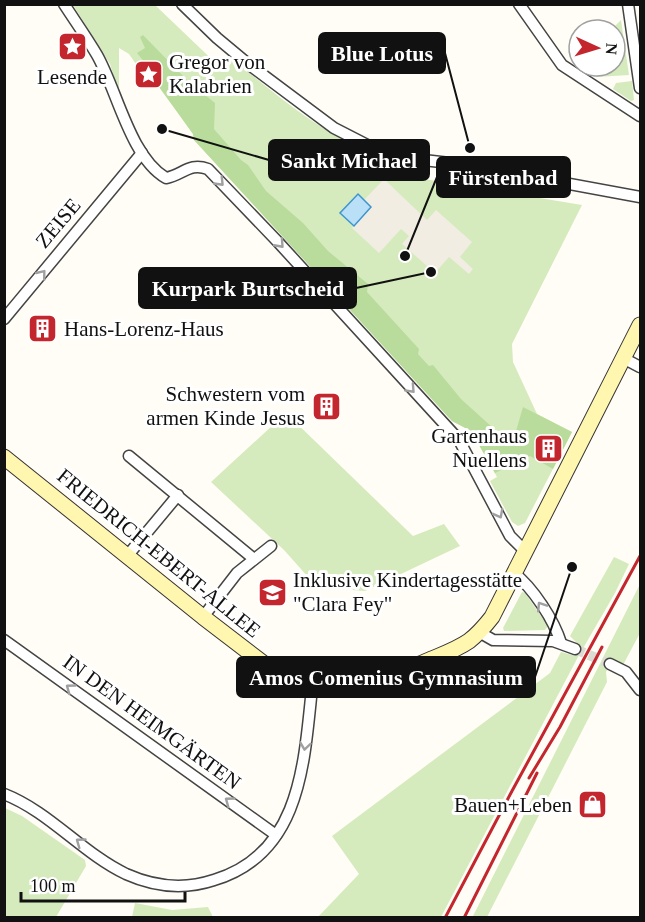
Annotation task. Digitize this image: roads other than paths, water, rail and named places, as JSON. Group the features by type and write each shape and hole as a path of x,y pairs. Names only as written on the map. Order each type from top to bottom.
{"main road":[{"path":"479,633 492,617 640,325"},
{"name":"FRIEDRICH-EBERT-ALLEE","path":"4,457 276,673 312,688 361,686 387,678 456,649 479,633"}],"street":[{"path":"64,4 98,56 130,132 142,153 158,173 166,178 175,176 191,166 199,165 208,169 459,440 510,536 525,551"},
{"path":"183,4 217,38 247,63 334,128 373,148 406,158 466,165 640,197"},
{"path":"519,4 562,65 640,116"},
{"path":"628,4 638,58 640,88"},
{"name":"ZEISE","path":"4,319 142,153"},
{"path":"623,358 640,367"},
{"path":"129,456 254,559"},
{"path":"128,555 178,495"},
{"path":"203,617 237,573 271,546"},
{"path":"514,573 528,586 557,630 561,643"},
{"path":"479,633 493,640 553,641 575,649"},
{"name":"IN DEN HEIMGÄRTEN","path":"4,640 276,835"},
{"path":"610,664 626,672 639,687"},
{"path":"4,794 37,811 124,873 147,882 186,887 226,877 246,866 263,852 289,816 296,795 305,748 312,688"}],"water":[{"path":"358,194 371,207 354,226 340,213"}],"tunnel":[{"path":"575,649 610,664"}],"railway":[{"path":"445,918 640,556"},
{"path":"529,778 560,727 602,647"},
{"path":"464,918 537,773"}],"place":[{"name":"Lesende","path":"72,46"},
{"name":"Gregor von Kalabrien","path":"148,74"},
{"name":"Sankt Michael","path":"162,129"},
{"name":"Blue Lotus","path":"470,148"},
{"name":"Fürstenbad","path":"405,256"},
{"name":"Kurpark Burtscheid","path":"431,272"},
{"name":"Hans-Lorenz-Haus","path":"43,329"},
{"name":"Schwestern vom armen Kinde Jesus","path":"326,406"},
{"name":"Gartenhaus Nuellens","path":"548,448"},
{"name":"Amos Comenius Gymnasium","path":"572,567"},
{"name":"Inklusive Kindertagesstätte \"Clara Fey\"","path":"272,592"},
{"name":"Bauen+Leben","path":"593,805"}]}
